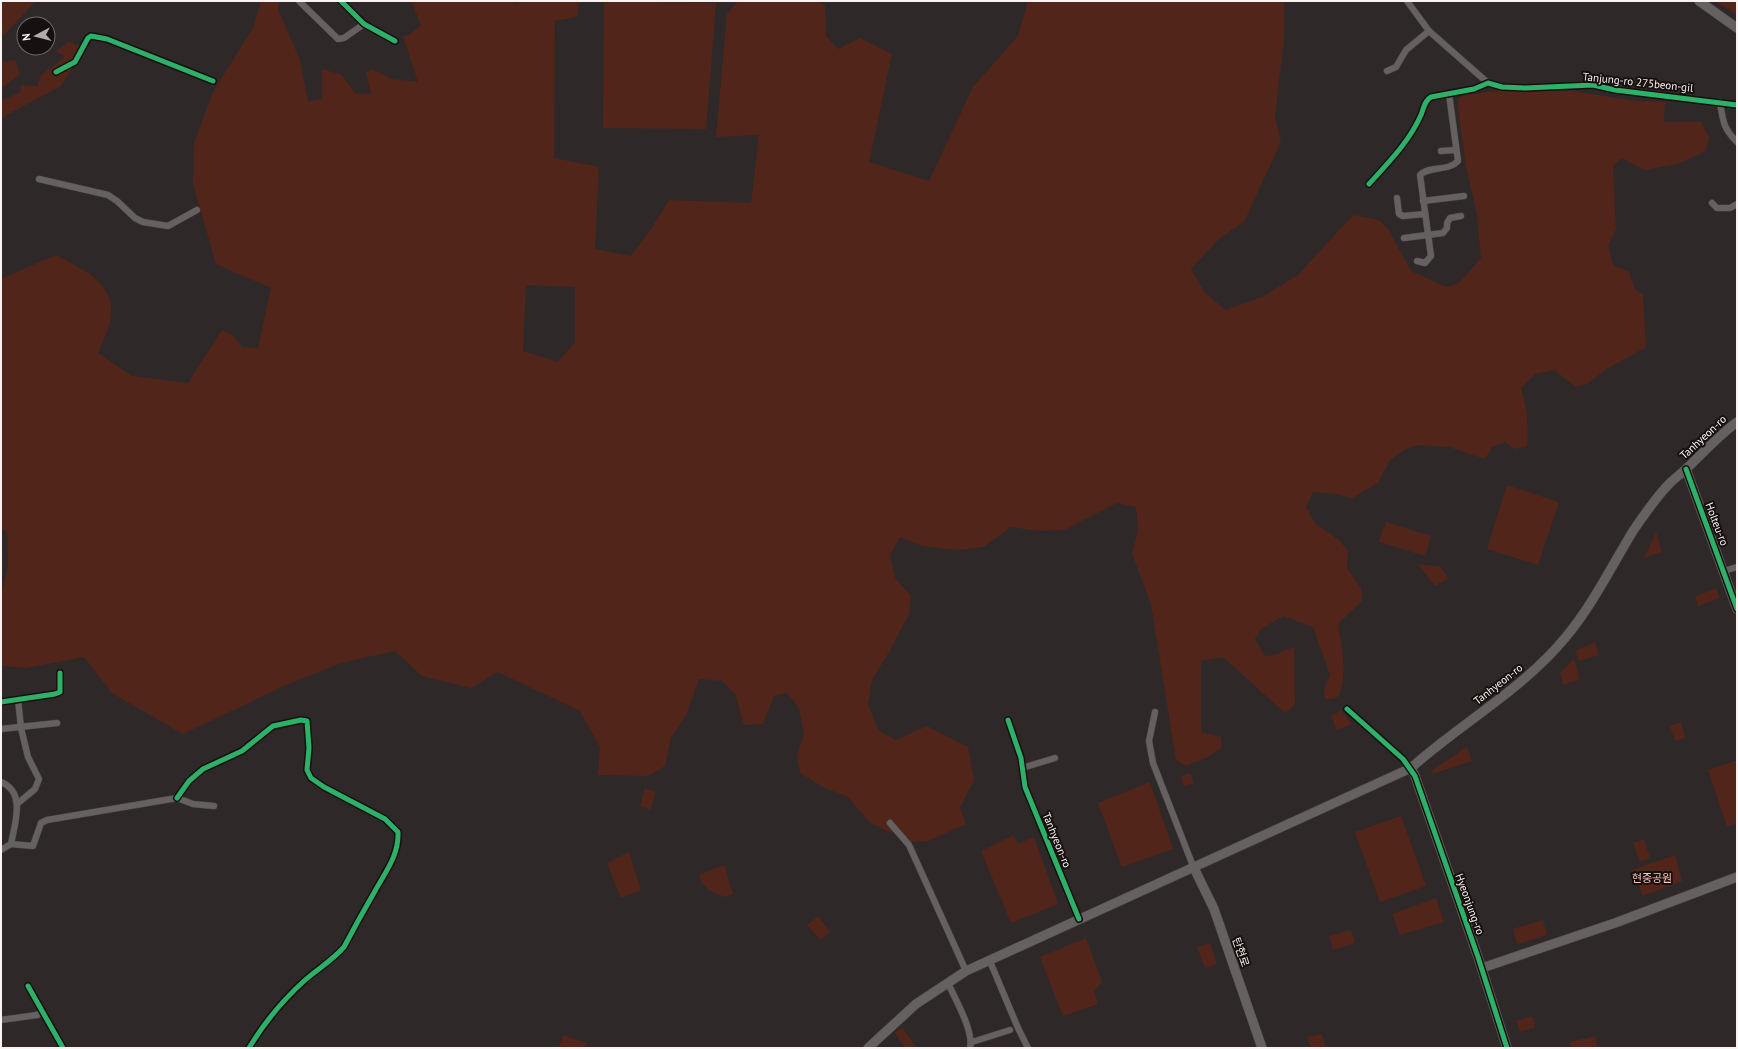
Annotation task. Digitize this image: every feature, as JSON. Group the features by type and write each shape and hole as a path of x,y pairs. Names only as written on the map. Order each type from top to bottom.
{"main road":[{"path":"1699,1 1737,28"},
{"name":"Tanhyeon-ro","path":"868,1048 916,1004 966,971 989,959 1411,768 1464,725 1511,691 1540,665 1566,638 1652,504 1669,484 1686,469 1702,451 1737,422"},
{"name":"Holteu-ro","path":"1686,469 1737,609"},
{"name":"Hyeonjung-ro","path":"1411,768 1482,968 1507,1048"},
{"name":"탄현로","path":"1193,866 1214,910 1262,1048"},
{"path":"1482,968 1615,923 1737,876"}],"street":[{"path":"299,1 338,39 344,38 364,24"},
{"path":"340,1 364,24 395,41"},
{"name":"Tanjung-ro 275beon-gil","path":"1407,1 1429,31 1488,83 1502,87 1525,88 1593,85 1615,90 1737,105"},
{"path":"1387,71 1396,67 1406,50 1429,31"},
{"path":"56,72 75,62 88,38 91,36 107,39 212,81"},
{"path":"1369,184 1402,148 1421,116 1426,100 1431,97 1474,89 1488,83"},
{"path":"1418,261 1425,263 1431,256 1420,175 1425,171 1453,166 1458,161 1449,94"},
{"path":"1720,102 1727,133 1737,142"},
{"path":"1441,152 1456,150"},
{"path":"38,179 108,195 117,201 135,218 143,222 168,226 197,210"},
{"path":"1423,201 1464,196"},
{"path":"1397,198 1399,214 1403,216 1425,214"},
{"path":"1712,203 1717,208 1730,208 1737,204"},
{"path":"1404,238 1444,233 1450,218 1461,216"},
{"path":"1724,571 1737,567"},
{"path":"1,702 60,692 60,673"},
{"path":"18,699 21,728 28,757 39,778 34,789 18,804"},
{"path":"1347,708 1404,759 1411,768"},
{"path":"1154,712 1149,741 1153,763 1193,866"},
{"path":"177,798 188,781 203,769 242,751 272,726 301,720 307,721 309,748 307,770 311,778 324,787 385,819 398,832 399,843 396,854 384,878 344,947 335,957 304,980 281,1003 261,1028 249,1048"},
{"name":"Tanhyeon-ro","path":"1008,720 1021,758 1025,787 1079,919"},
{"path":"1,729 57,723"},
{"path":"1022,768 1055,758"},
{"path":"1,782 9,785 18,804 11,844"},
{"path":"1,850 11,844 33,846 41,823 47,820 177,798 193,804 214,806"},
{"path":"890,823 909,845 966,971"},
{"path":"989,959 1028,1048"},
{"path":"948,983 970,1033 971,1045 1010,1030"},
{"path":"28,986 63,1048"},
{"path":"1,1020 37,1015 43,1012"}],"green space":[{"path":"1,1 36,1 22,16 16,16 16,22 1,38"},
{"path":"261,1 280,1 278,9 300,60 308,101 322,99 322,69 342,75 355,93 371,94 366,72 373,69 392,79 418,82 403,36 409,35 421,25 411,1 515,1 516,4 518,1 579,1 577,17 555,21 554,158 599,167 595,249 631,256 651,229 669,200 751,203 759,135 716,137 727,14 738,1 821,1 825,6 826,36 838,49 860,38 892,54 869,162 929,181 973,87 1018,36 1028,1 1284,1 1284,39 1275,116 1281,142 1244,222 1220,238 1191,269 1205,293 1226,310 1262,297 1298,275 1353,215 1379,220 1388,229 1411,271 1446,287 1459,283 1481,258 1477,214 1466,167 1458,108 1458,100 1463,95 1497,91 1573,91 1635,101 1665,102 1664,122 1701,122 1709,137 1706,151 1678,164 1645,170 1621,158 1613,166 1616,229 1608,245 1613,265 1629,272 1635,289 1643,294 1646,347 1607,369 1587,384 1576,387 1554,370 1535,374 1521,388 1527,417 1527,446 1515,449 1505,442 1492,447 1485,459 1449,447 1417,445 1406,449 1390,460 1378,483 1352,498 1336,494 1313,492 1306,507 1315,523 1339,540 1348,551 1347,568 1361,588 1362,601 1338,624 1344,669 1342,687 1339,696 1333,699 1325,699 1324,689 1330,675 1313,627 1283,616 1261,629 1255,639 1265,656 1274,655 1294,647 1295,705 1285,713 1223,657 1201,661 1201,732 1221,737 1221,748 1208,757 1186,766 1176,760 1151,604 1132,554 1138,531 1136,507 1117,503 1064,530 1039,531 1011,527 983,547 957,550 922,546 900,537 890,555 895,578 911,596 909,614 872,680 868,705 879,731 896,740 927,726 968,747 974,780 960,808 966,824 928,841 912,842 870,823 848,797 823,787 800,773 797,755 804,734 799,708 787,693 774,696 763,724 744,725 735,694 722,681 699,679 686,715 671,738 665,766 648,776 598,775 600,747 580,711 498,672 471,688 422,676 395,651 341,663 284,686 183,734 112,693 84,657 26,668 1,666 1,597 8,566 7,532 1,528 1,279 56,255 87,272 104,287 109,297 111,308 109,325 98,353 132,376 188,383 222,330 233,335 242,347 258,348 271,288 216,264 193,184 194,143 213,92 253,28","holes":["526,285 575,287 575,342 558,362 523,351"]},
{"path":"604,1 716,3 706,129 603,128"},
{"path":"1715,1 1737,1 1737,15"},
{"path":"69,42 85,48 61,86 1,118 1,97 4,100 20,92 21,85 37,86 41,75 65,57 56,51"},
{"path":"15,60 20,74 1,89 1,62"},
{"path":"1507,485 1559,502 1538,565 1487,549"},
{"path":"1386,522 1431,536 1425,556 1379,542"},
{"path":"1656,532 1662,552 1644,558"},
{"path":"1418,564 1441,567 1448,578 1435,586"},
{"path":"1716,588 1720,598 1698,606 1695,597"},
{"path":"1595,642 1599,655 1579,661 1575,651"},
{"path":"1574,659 1580,679 1563,685 1560,673"},
{"path":"1341,710 1352,724 1337,730 1331,716"},
{"path":"1681,722 1685,738 1675,741 1670,726"},
{"path":"1467,747 1472,761 1432,774 1431,771"},
{"path":"1737,760 1737,823 1727,827 1708,770"},
{"path":"1190,773 1194,783 1184,786 1181,776"},
{"path":"1150,782 1173,849 1122,867 1098,803"},
{"path":"645,788 656,793 650,810 640,806"},
{"path":"1401,816 1426,886 1380,902 1355,832"},
{"path":"1014,835 1018,844 1034,837 1058,904 1011,923 981,851"},
{"path":"1644,839 1650,858 1640,862 1633,843"},
{"path":"629,852 641,890 621,898 607,863"},
{"name":"현중공원","path":"1675,855 1682,881 1643,896 1632,870"},
{"path":"724,865 733,894 726,897 709,890 703,884 699,875"},
{"path":"1436,898 1444,922 1400,935 1392,914"},
{"path":"818,916 830,932 821,940 807,925"},
{"path":"1543,920 1547,935 1517,944 1513,929"},
{"path":"1351,930 1355,943 1333,950 1329,936"},
{"path":"1086,938 1102,982 1094,991 1098,1004 1063,1016 1040,957"},
{"path":"1210,943 1217,964 1205,968 1197,947"},
{"path":"1532,1016 1535,1024 1534,1028 1520,1032 1516,1021"},
{"path":"902,1027 917,1048 905,1048 895,1033"},
{"path":"1322,1034 1326,1048 1311,1048 1307,1037"},
{"path":"563,1035 587,1043 584,1048 559,1047"},
{"path":"1595,1036 1598,1048 1572,1047 1570,1042"}],"cycle path":[{"path":"341,1 364,24 395,41"},
{"path":"56,72 75,62 88,38 91,36 107,39 213,81"},
{"path":"1369,184 1405,143 1416,125 1426,103 1431,97 1474,89 1488,83 1502,87 1525,88 1593,85 1615,90 1737,105"},
{"path":"1686,469 1737,609"},
{"path":"1,702 60,692 60,673"},
{"path":"1347,709 1403,759 1415,776 1478,957 1507,1048"},
{"path":"177,798 189,781 203,769 242,751 273,726 301,720 307,721 309,748 307,770 311,778 324,787 385,819 398,832 398,840 391,863 344,947 335,957 304,981 288,996 267,1021 249,1048"},
{"path":"1008,720 1021,758 1025,787 1079,919"},
{"path":"28,986 63,1048"}]}
